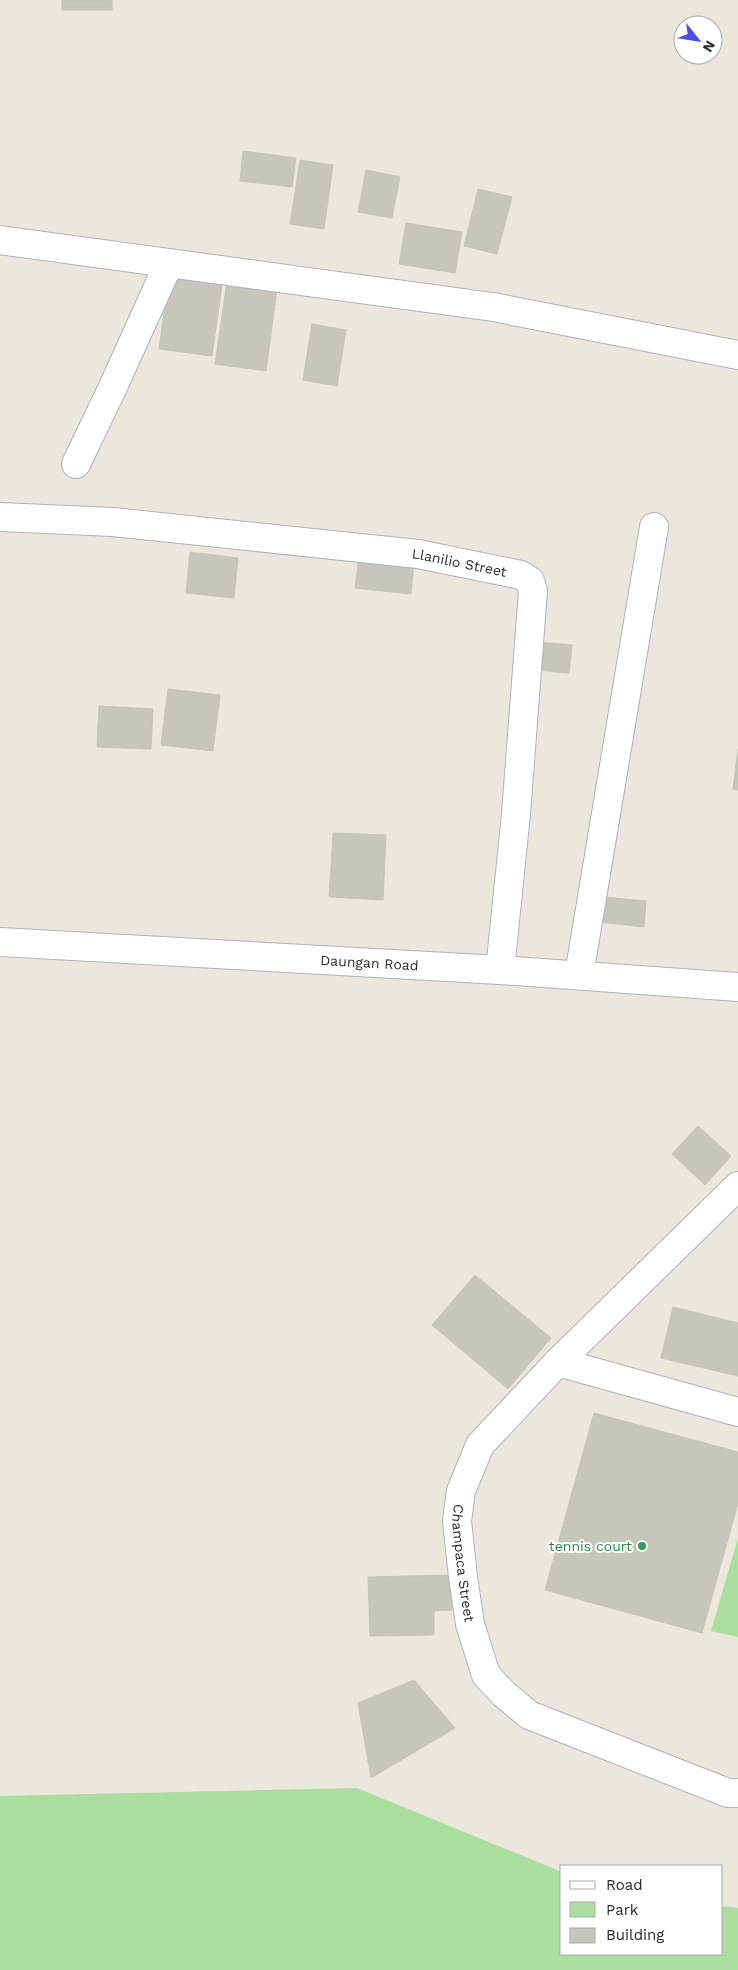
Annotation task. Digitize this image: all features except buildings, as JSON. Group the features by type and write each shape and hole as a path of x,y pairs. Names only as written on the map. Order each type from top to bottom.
{"street":[{"path":"0,240 493,307 738,355"},
{"path":"76,464 169,262"},
{"name":"Llanilio Street","path":"0,517 113,522 418,554 521,575 530,581 533,591 517,804 500,970"},
{"path":"579,975 654,527"},
{"name":"Daungan Road","path":"0,942 500,970 738,987"},
{"name":"Champaca Street","path":"738,1186 558,1362 480,1445 461,1491 457,1521 470,1624 486,1675 504,1694 529,1714 728,1793 738,1793"},
{"path":"558,1362 738,1412"}],"green space":[{"path":"738,1538 738,1637 711,1631"},
{"path":"357,1788 560,1871 560,1955 723,1955 723,1906 738,1908 738,1970 0,1970 0,1796"}],"place":[{"name":"tennis court","path":"642,1546"}]}
